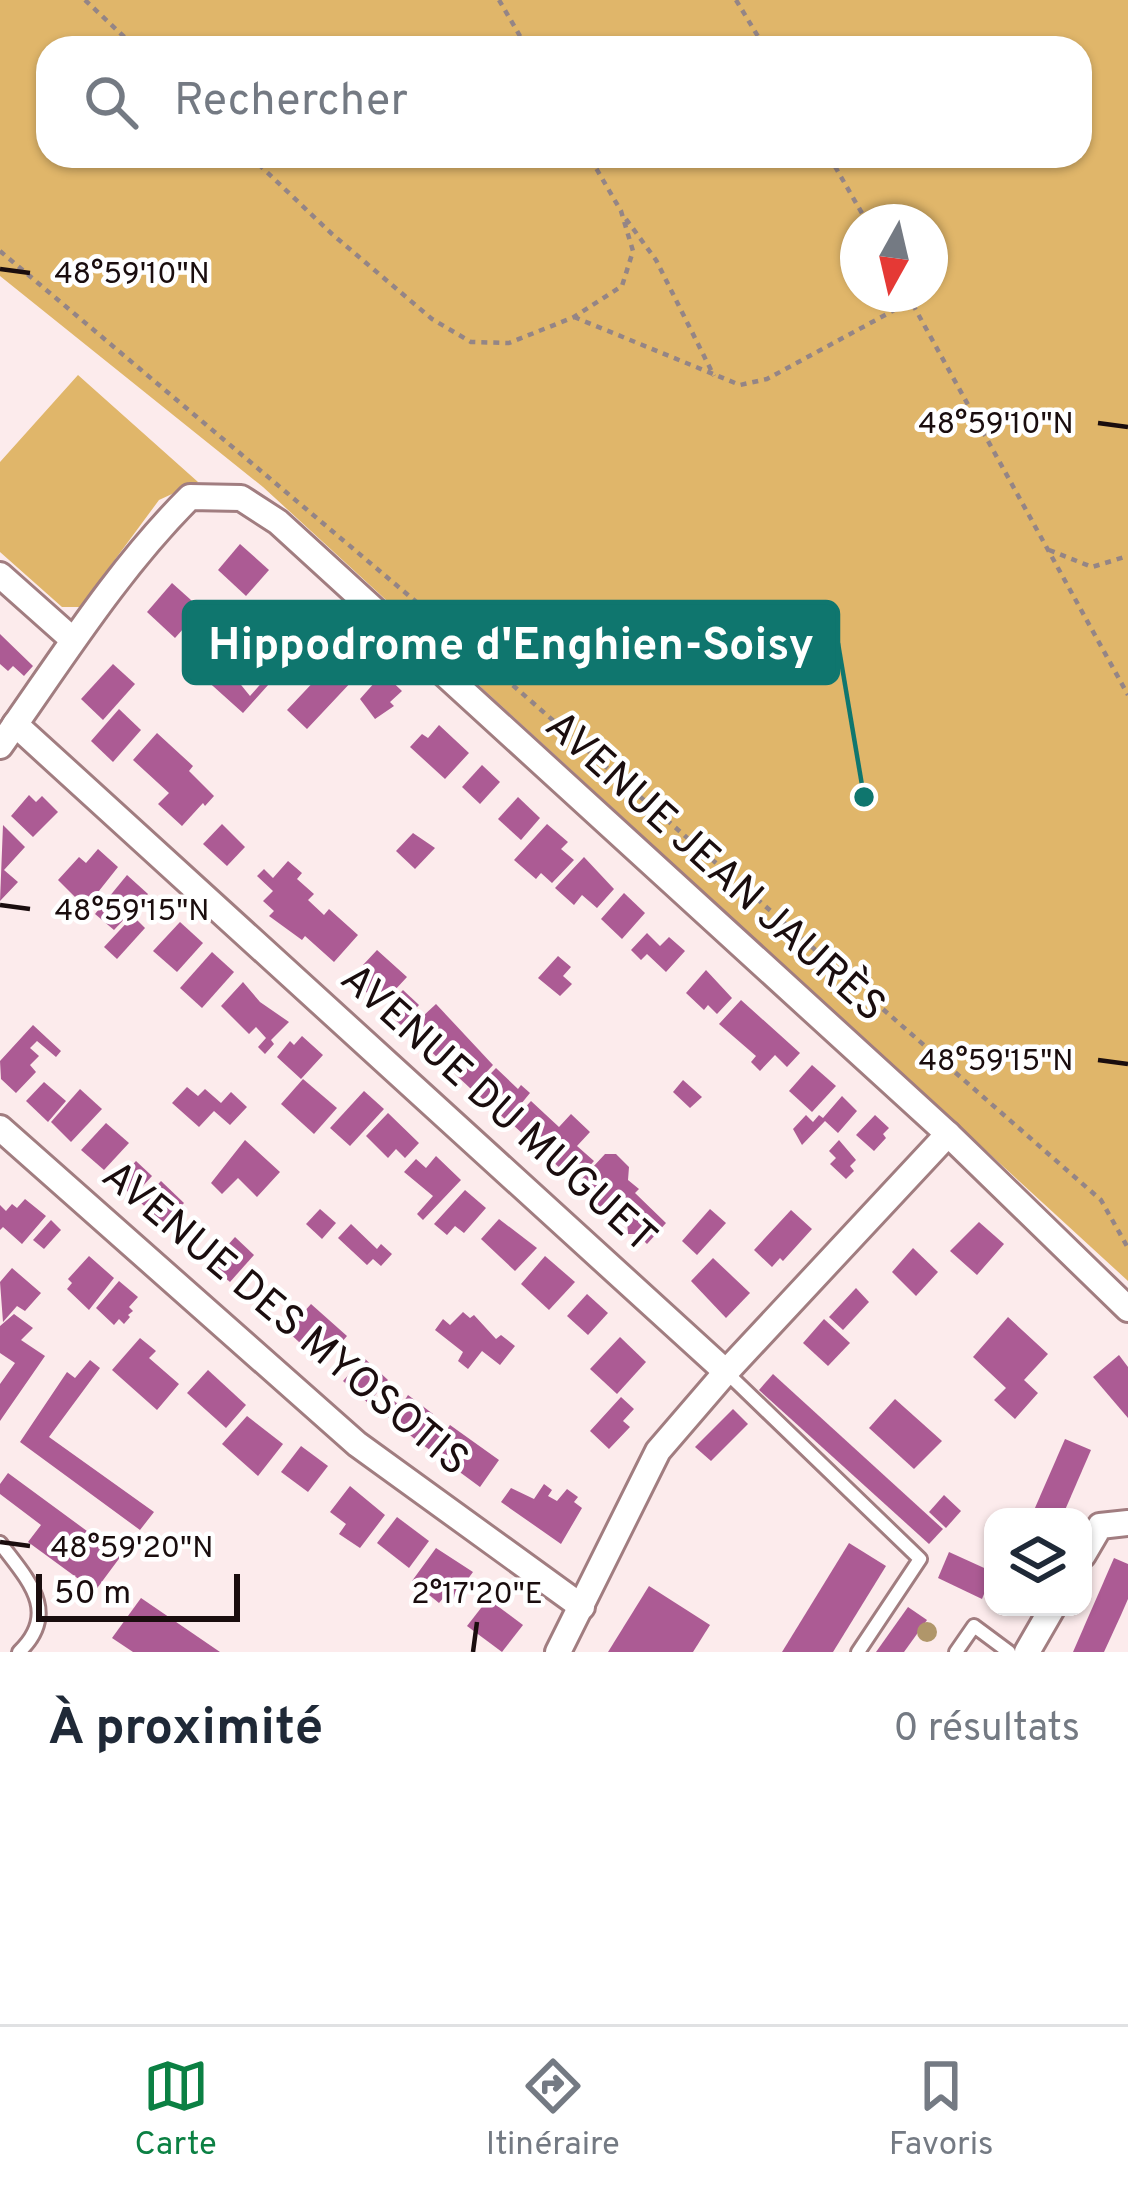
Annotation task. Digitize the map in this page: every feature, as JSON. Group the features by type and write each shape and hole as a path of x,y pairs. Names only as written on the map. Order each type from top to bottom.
{"street":[{"name":"AVENUE JEAN JAURÈS","path":"0,746 72,639 152,534 190,496 241,498 278,522 947,1134 1128,1309"},
{"path":"0,575 72,639"},
{"name":"AVENUE DU MUGUET","path":"15,724 726,1372"},
{"name":"AVENUE DES MYOSOTIS","path":"0,1129 357,1444 582,1607"},
{"path":"558,1652 658,1451 947,1134"},
{"path":"1092,1540 1100,1526 1128,1523"},
{"path":"1027,1652 1048,1616"}],"lane":[{"name":"AVENUE DU MUGUET","path":"726,1372 920,1559 858,1652"},
{"path":"0,1543 35,1589 40,1611 34,1638 19,1652"},
{"path":"956,1652 974,1626 1009,1652"}],"path":[{"path":"85,0 123,36"},
{"path":"500,0 520,36"},
{"path":"736,0 758,36"},
{"path":"263,168 432,319 471,342 509,343 574,316 622,286 633,251 621,211"},
{"path":"596,168 656,260 714,376"},
{"path":"836,168 857,204"},
{"path":"0,250 452,632 1101,1200 1128,1248"},
{"path":"574,316 740,385 766,380 883,312"},
{"path":"917,312 1128,695"},
{"path":"1048,550 1092,567 1128,556"}],"shaded area":[{"path":"0,0 1128,0 1128,1281 263,487 0,276"},
{"path":"78,375 198,482 159,500 80,607 62,607 0,552 0,462"}],"building":[{"path":"240,544 269,570 246,596 218,570"},
{"path":"172,583 201,609 175,638 147,612"},
{"path":"0,634 33,666 24,676 13,666 8,671 0,664"},
{"path":"334,639 353,657 343,668 354,679 307,729 287,710 320,675 310,665"},
{"path":"206,656 226,674 229,670 250,696 265,679 269,684 243,713 194,669"},
{"path":"113,664 135,684 103,720 81,699"},
{"path":"383,673 402,691 390,702 394,706 375,719 360,699"},
{"path":"119,709 141,730 113,762 91,741"},
{"path":"439,725 469,753 445,779 410,747 422,734 428,738"},
{"path":"157,733 193,766 189,771 214,796 182,826 158,804 169,793 133,760"},
{"path":"482,765 500,782 480,804 462,787"},
{"path":"29,795 36,802 42,796 58,812 33,837 11,816"},
{"path":"518,797 540,818 521,840 498,819"},
{"path":"222,824 245,847 227,866 203,844"},
{"path":"547,824 568,842 561,849 574,860 552,883 541,873 536,879 514,860"},
{"path":"3,825 25,847 4,870 18,882 0,901"},
{"path":"413,833 435,848 415,869 396,851"},
{"path":"98,849 118,867 91,901 84,895 78,900 58,880 79,857 86,863"},
{"path":"584,857 614,889 597,908 582,895 574,905 555,888"},
{"path":"288,861 302,873 297,879 314,894 308,900 324,915 329,909 358,935 334,962 305,936 302,940 269,916 274,911 263,901 273,891 257,876 264,869 273,878"},
{"path":"127,875 148,894 114,930 95,914"},
{"path":"624,893 645,913 622,939 601,919"},
{"path":"133,916 145,928 117,959 104,947"},
{"path":"180,922 203,943 177,972 153,951"},
{"path":"647,933 660,946 669,937 685,951 666,972 647,954 641,960 631,950"},
{"path":"377,950 407,977 381,1005 358,985 370,971 363,965"},
{"path":"212,952 234,972 202,1008 180,988"},
{"path":"558,956 571,967 563,976 572,984 560,996 538,978"},
{"path":"706,970 732,998 717,1014 708,1005 704,1010 686,993"},
{"path":"243,982 260,1002 289,1022 265,1054 258,1047 266,1038 256,1027 249,1034 221,1006"},
{"path":"403,990 419,1005 401,1025 384,1010"},
{"path":"741,1000 800,1053 787,1067 775,1055 760,1071 751,1062 756,1056 719,1024"},
{"path":"436,1004 493,1065 471,1089 408,1030"},
{"path":"33,1025 61,1051 56,1057 37,1041 30,1048 39,1056 30,1065 36,1072 16,1093 1,1079 0,1061"},
{"path":"302,1036 323,1055 301,1079 277,1057 290,1041 294,1045"},
{"path":"812,1065 836,1086 812,1112 789,1091"},
{"path":"496,1068 518,1089 521,1085 530,1093 507,1121 474,1091"},
{"path":"303,1079 337,1108 314,1134 281,1104"},
{"path":"683,1080 702,1097 690,1108 673,1092"},
{"path":"44,1082 66,1101 48,1122 26,1101"},
{"path":"187,1087 198,1096 205,1089 221,1103 231,1092 247,1107 230,1125 214,1111 199,1127 172,1103"},
{"path":"80,1089 102,1109 71,1142 51,1122"},
{"path":"364,1091 384,1109 350,1146 330,1128"},
{"path":"842,1096 857,1111 838,1133 825,1121 802,1145 793,1129 806,1115 813,1122 819,1115 823,1118"},
{"path":"531,1101 559,1127 571,1114 590,1132 577,1146 594,1161 575,1182 511,1123"},
{"path":"388,1113 419,1143 405,1158 396,1149 388,1158 366,1136"},
{"path":"875,1115 889,1128 874,1151 856,1135"},
{"path":"106,1123 129,1143 104,1170 81,1150"},
{"path":"245,1140 280,1172 257,1197 238,1178 222,1194 211,1183"},
{"path":"839,1140 856,1160 846,1179 830,1164 836,1158 829,1151"},
{"path":"605,1154 616,1154 629,1167 628,1180 639,1189 635,1193 666,1223 647,1244 637,1234 628,1234 627,1221 617,1213 610,1220 590,1202 590,1192 579,1182"},
{"path":"436,1156 461,1180 423,1220 417,1214 433,1196 404,1172 416,1159 426,1168"},
{"path":"136,1161 152,1176 133,1197 117,1181"},
{"path":"161,1181 184,1203 164,1224 141,1203"},
{"path":"465,1190 486,1208 464,1233 455,1226 447,1235 434,1224"},
{"path":"25,1199 46,1216 22,1244 3,1227 0,1230 0,1205 6,1211"},
{"path":"320,1209 336,1223 322,1239 306,1224"},
{"path":"710,1209 726,1223 697,1255 682,1241"},
{"path":"791,1210 812,1229 772,1267 754,1250"},
{"path":"499,1219 537,1248 515,1271 481,1239"},
{"path":"51,1220 61,1230 44,1249 33,1240"},
{"path":"979,1222 1004,1244 977,1275 950,1251"},
{"path":"351,1224 377,1249 381,1244 392,1254 381,1266 373,1259 367,1265 338,1238"},
{"path":"235,1237 254,1255 230,1282 210,1265"},
{"path":"913,1248 938,1272 916,1296 892,1272"},
{"path":"89,1256 114,1278 89,1310 67,1289 72,1283 68,1279"},
{"path":"545,1256 575,1282 549,1310 521,1284"},
{"path":"713,1258 750,1293 726,1318 691,1281"},
{"path":"12,1268 41,1293 25,1311 17,1306 3,1322 0,1282"},
{"path":"119,1281 138,1297 124,1324 119,1319 114,1325 96,1308"},
{"path":"856,1288 869,1302 843,1330 829,1317"},
{"path":"587,1294 608,1313 588,1335 567,1316"},
{"path":"311,1304 347,1336 323,1364 287,1331"},
{"path":"463,1312 470,1318 474,1315 496,1339 501,1335 515,1346 500,1365 482,1351 468,1369 458,1361 463,1352 435,1330 443,1319 450,1325"},
{"path":"14,1314 33,1328 21,1340 45,1356 0,1421 0,1384 15,1363 0,1353 0,1326"},
{"path":"1008,1317 1048,1354 1024,1380 1038,1393 1015,1419 994,1400 1006,1388 973,1357"},
{"path":"824,1319 850,1343 828,1366 803,1343"},
{"path":"620,1337 646,1362 617,1394 590,1369"},
{"path":"140,1338 156,1351 149,1358 179,1384 157,1410 112,1370"},
{"path":"1119,1355 1128,1367 1128,1418 1093,1377"},
{"path":"364,1358 388,1380 368,1403 343,1381"},
{"path":"90,1360 100,1368 49,1437 154,1512 140,1530 20,1442 67,1372 75,1378"},
{"path":"208,1370 246,1405 226,1428 187,1393"},
{"path":"773,1374 943,1529 929,1544 759,1390"},
{"path":"408,1395 433,1414 416,1440 379,1410 388,1397 401,1406"},
{"path":"621,1397 634,1409 623,1421 630,1427 609,1449 590,1431"},
{"path":"895,1399 942,1441 914,1469 869,1428"},
{"path":"733,1409 748,1424 711,1461 695,1447"},
{"path":"247,1416 283,1444 258,1476 222,1444"},
{"path":"438,1425 446,1431 450,1425 499,1460 480,1487 423,1445"},
{"path":"1065,1439 1091,1450 1066,1508 1035,1508"},
{"path":"301,1446 328,1466 308,1492 281,1472"},
{"path":"8,1473 121,1556 95,1591 28,1542 41,1525 0,1494"},
{"path":"544,1484 552,1490 548,1496 557,1501 567,1489 578,1497 574,1502 582,1508 561,1544 501,1502 511,1488 534,1499"},
{"path":"350,1486 385,1515 360,1548 339,1534 346,1524 330,1512"},
{"path":"944,1495 961,1511 946,1528 929,1512"},
{"path":"397,1517 429,1541 409,1568 377,1543"},
{"path":"849,1543 886,1566 833,1652 782,1652"},
{"path":"436,1548 473,1572 451,1602 444,1597 439,1603 412,1581"},
{"path":"949,1552 984,1568 982,1599 938,1578"},
{"path":"1114,1558 1128,1564 1128,1599 1104,1652 1073,1652"},
{"path":"649,1586 710,1625 693,1652 608,1652"},
{"path":"141,1598 220,1652 133,1652 112,1638"},
{"path":"488,1599 523,1625 502,1652 467,1626"},
{"path":"908,1607 927,1620 904,1652 876,1652"}],"place":[{"name":"Hippodrome d'Enghien-Soisy","path":"864,797"}]}
